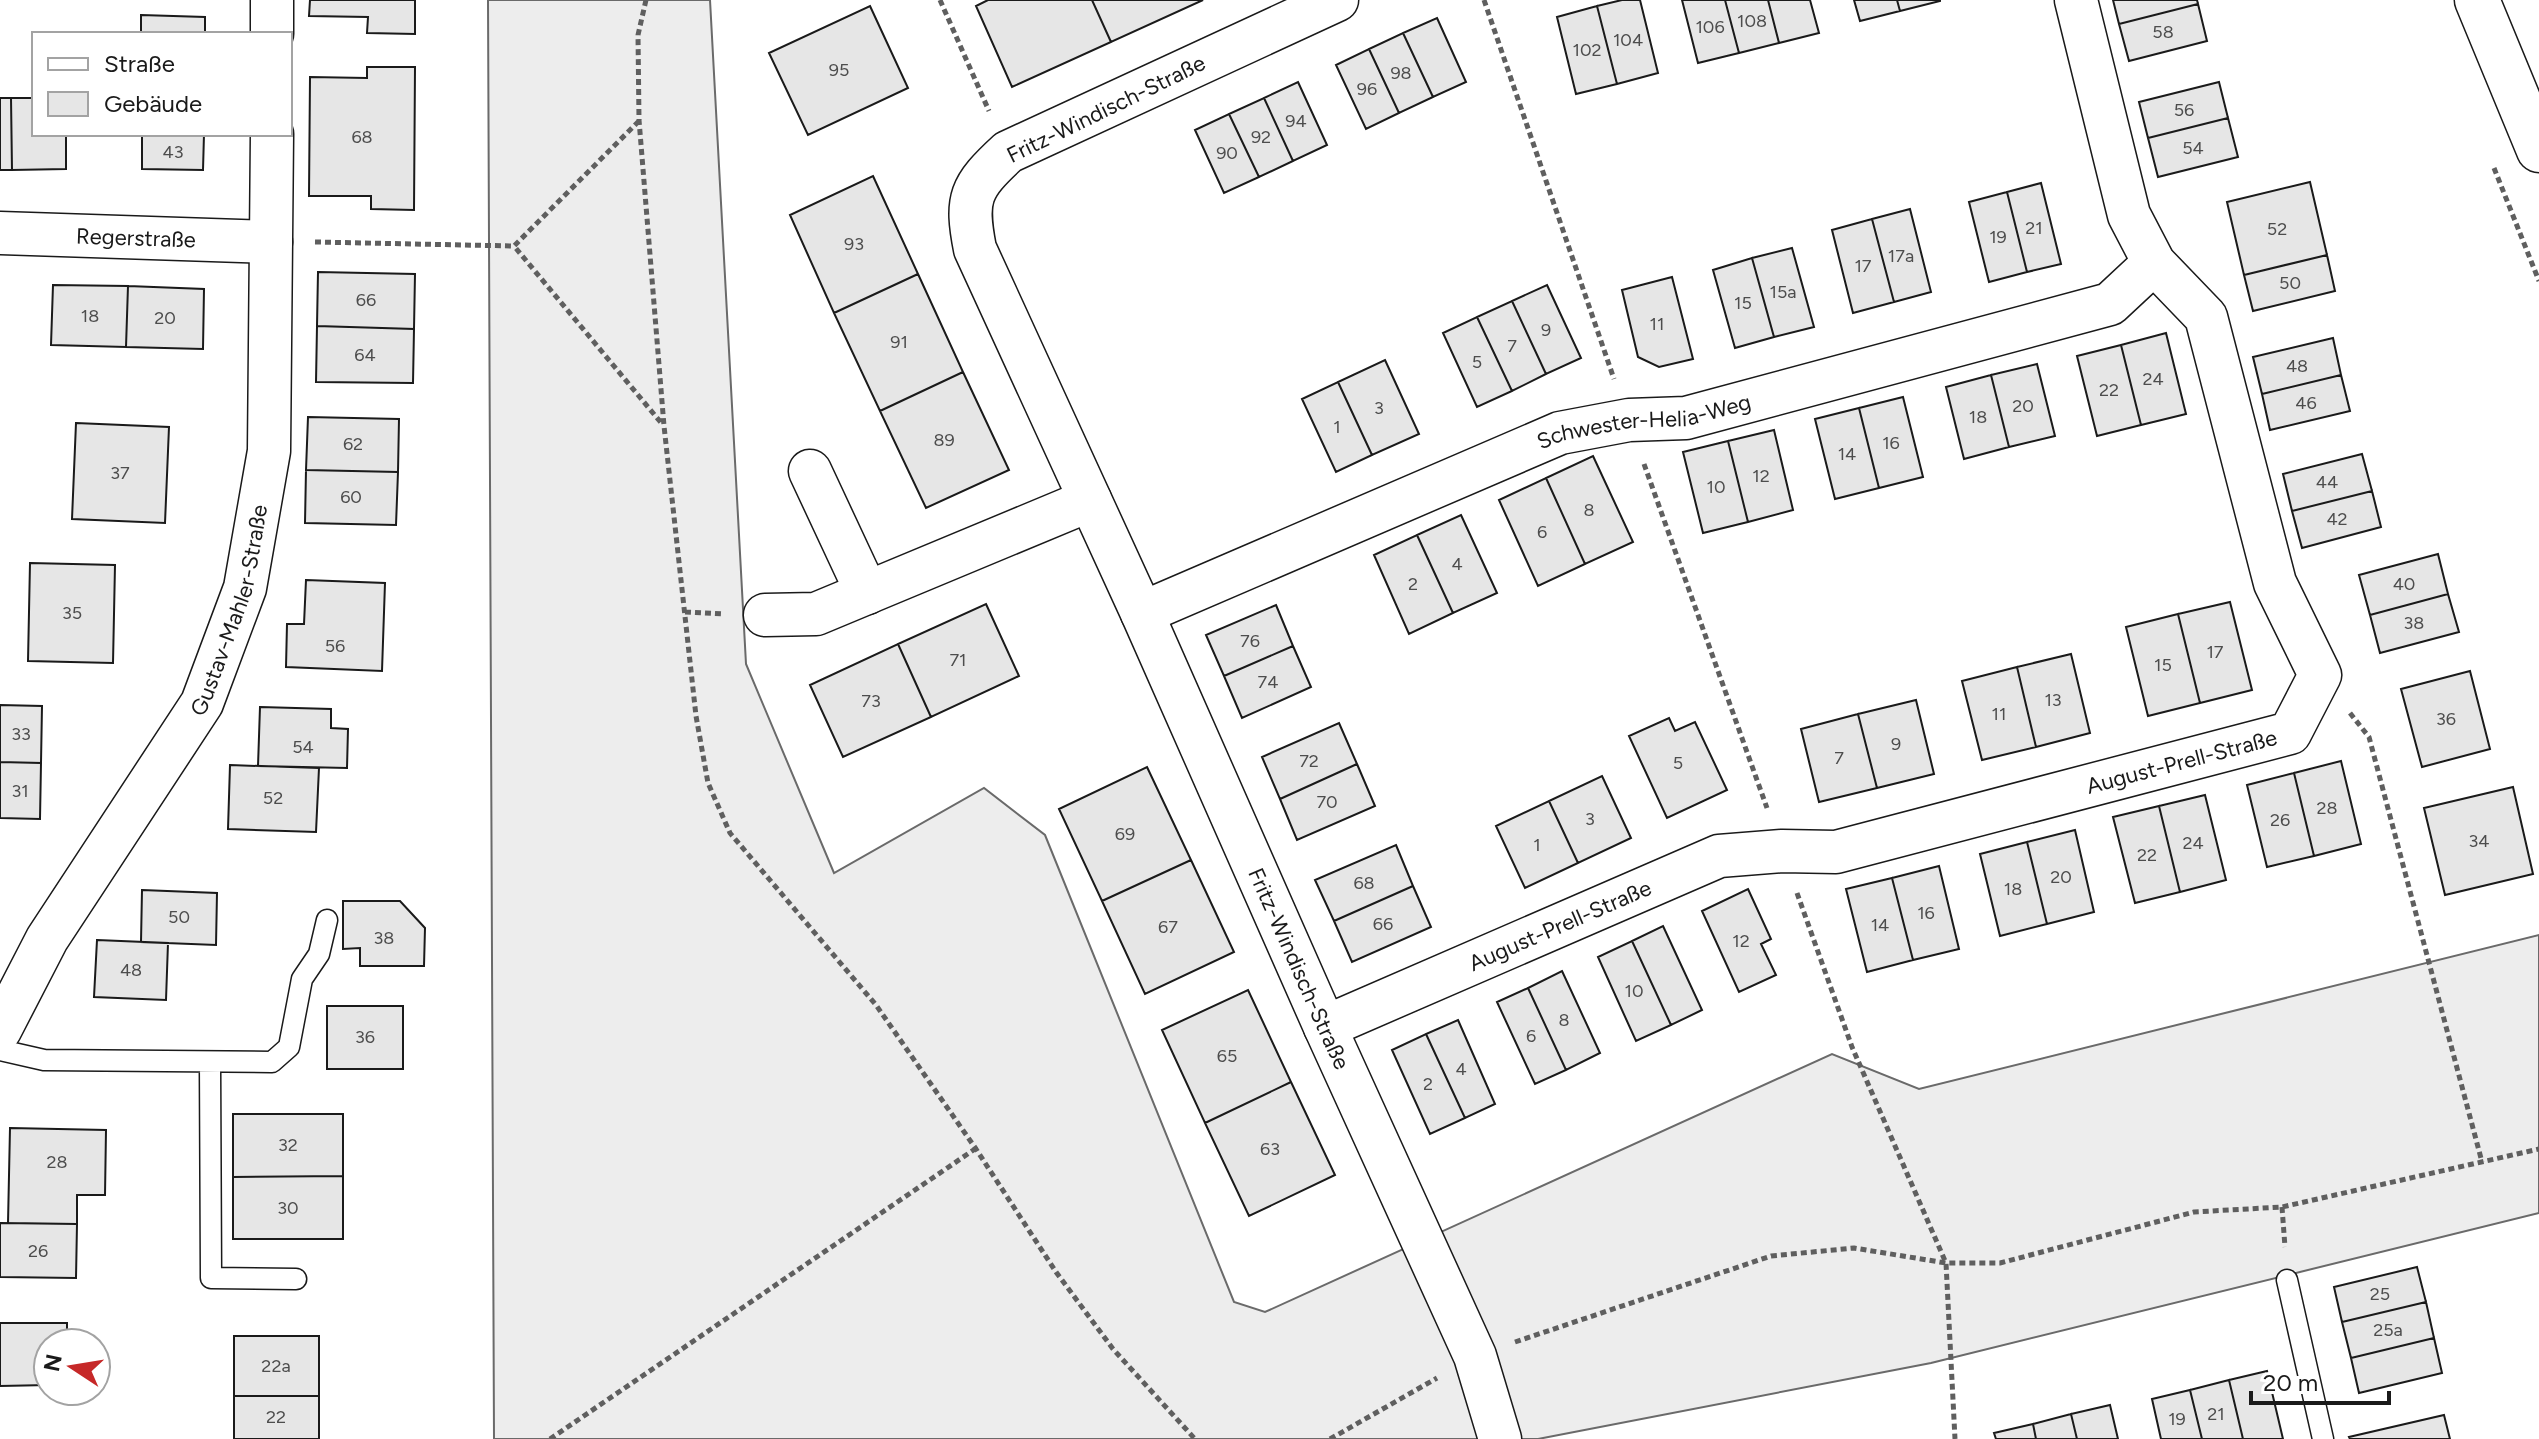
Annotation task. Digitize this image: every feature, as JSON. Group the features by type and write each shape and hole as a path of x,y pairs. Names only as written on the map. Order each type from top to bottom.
{"main road":[{"path":"2477,0 2539,150"}],"street":[{"path":"272,0 272,32"},
{"name":"Fritz-Windisch-Straße","path":"1337,0 1008,152 980,178 968,213 975,249 1475,1356 1500,1439"},
{"path":"2076,0 2129,215 2154,263 2206,317 2275,583 2320,675"},
{"name":"Gustav-Mahler-Straße","path":"0,1030 47,939 202,703 245,588 269,451 272,136"},
{"name":"Regerstraße","path":"0,233 271,242"},
{"name":"Schwester-Helia-Weg","path":"1142,613 1560,433 1629,420 1686,418 2110,304 2154,263"},
{"path":"810,471 867,593"},
{"path":"765,615 816,614 1090,500"},
{"name":"August-Prell-Straße","path":"1325,1027 1719,856 1782,851 1836,852 2290,733 2320,675"}],"lane":[{"path":"0,1050 44,1060 272,1062 289,1047 302,979 319,954 327,920"},
{"path":"210,1062 211,1278 296,1279"},
{"path":"2287,1280 2323,1439"}],"path":[{"path":"646,0 638,35 639,120 664,426 696,716 708,783 730,833 876,1005 1048,1260 1113,1349 1195,1439"},
{"path":"940,0 1008,152"},
{"path":"1484,0 1629,420 1852,1047 1946,1263 1955,1439"},
{"path":"271,242 514,246 639,120"},
{"path":"514,246 664,426"},
{"path":"2320,675 2369,737 2482,1162"},
{"path":"550,1439 976,1149"},
{"path":"1330,1439 1475,1356 1771,1256 1854,1248 1946,1263 2000,1263 2194,1212 2282,1207 2539,1149"}],"shaded area":[{"path":"488,0 710,0 746,664 834,873 984,788 1045,835 1234,1302 1265,1312 1832,1054 1919,1089 2539,935 2539,1213 1931,1363 1538,1439 494,1439"}],"building":[{"path":"310,0 415,0 415,34 367,33 368,17 309,16"},
{"path":"988,0 1092,0 1111,42 1012,87 976,6"},
{"path":"1092,0 1203,0 1111,42"},
{"path":"1622,0 1640,0 1658,73 1617,84 1597,6"},
{"path":"1682,0 1725,0 1739,53 1698,63"},
{"path":"1725,0 1768,0 1779,43 1739,53"},
{"path":"1768,0 1810,0 1819,33 1779,43"},
{"path":"1854,0 1897,0 1900,11 1860,21"},
{"path":"1897,0 1940,0 1940,1 1900,11"},
{"path":"2113,0 2197,0 2198,4 2119,24"},
{"path":"2198,4 2207,41 2129,61 2119,24"},
{"path":"870,6 908,88 808,135 769,53"},
{"path":"1597,6 1617,84 1576,94 1557,17"},
{"path":"141,15 205,17 205,32 141,32"},
{"path":"1437,18 1466,82 1433,97 1403,33"},
{"path":"1403,33 1433,97 1399,113 1369,49"},
{"path":"1369,49 1399,113 1366,129 1336,65"},
{"path":"367,67 415,67 414,210 371,209 371,196 309,196 310,77 367,78"},
{"path":"1298,82 1327,145 1293,161 1264,98"},
{"path":"2219,82 2228,118 2148,138 2139,102"},
{"path":"0,98 11,98 12,170 0,170"},
{"path":"11,98 32,98 32,136 66,136 66,169 12,170"},
{"path":"1264,98 1293,161 1259,177 1229,114"},
{"path":"1229,114 1259,177 1224,193 1195,130"},
{"path":"2228,118 2238,157 2158,177 2148,138"},
{"path":"142,136 204,136 203,170 142,169"},
{"path":"873,176 918,274 834,313 790,215"},
{"path":"2310,182 2327,255 2244,275 2227,202"},
{"path":"2041,183 2061,264 2027,272 2007,192"},
{"path":"2007,192 2027,272 1989,282 1969,202"},
{"path":"1910,209 1931,292 1894,302 1872,219"},
{"path":"1872,219 1894,302 1853,313 1832,230"},
{"path":"1792,248 1814,327 1774,337 1752,258"},
{"path":"2327,255 2335,291 2253,311 2244,275"},
{"path":"1752,258 1774,337 1735,348 1713,270"},
{"path":"318,272 415,274 414,329 317,326"},
{"path":"918,274 963,372 880,411 834,313"},
{"path":"1672,277 1693,359 1659,367 1638,357 1622,290"},
{"path":"53,285 128,286 126,347 51,345"},
{"path":"1547,285 1581,358 1546,374 1512,301"},
{"path":"128,286 204,289 203,349 126,347"},
{"path":"1512,301 1546,374 1512,391 1477,317"},
{"path":"1477,317 1512,391 1477,407 1443,333"},
{"path":"317,326 414,329 413,383 316,382"},
{"path":"2166,333 2186,414 2141,425 2121,345"},
{"path":"2333,338 2341,375 2262,394 2253,357"},
{"path":"2121,345 2141,425 2097,436 2077,356"},
{"path":"1385,360 1419,434 1372,455 1338,382"},
{"path":"2037,364 2055,436 2009,447 1991,375"},
{"path":"963,372 1009,470 926,508 880,411"},
{"path":"1991,375 2009,447 1964,459 1946,387"},
{"path":"2341,375 2350,411 2270,430 2262,394"},
{"path":"1338,382 1372,455 1336,472 1302,399"},
{"path":"1903,397 1923,477 1879,488 1859,408"},
{"path":"1859,408 1879,488 1835,499 1815,419"},
{"path":"308,417 399,419 398,472 306,470"},
{"path":"76,423 169,427 165,523 72,519"},
{"path":"1774,430 1793,510 1748,522 1728,441"},
{"path":"1728,441 1748,522 1703,533 1683,452"},
{"path":"2362,454 2372,491 2292,511 2283,474"},
{"path":"1593,456 1633,542 1585,564 1546,478"},
{"path":"306,470 398,472 396,525 305,523"},
{"path":"1546,478 1585,564 1538,586 1499,500"},
{"path":"2372,491 2381,527 2302,548 2292,511"},
{"path":"1461,515 1497,593 1453,613 1417,535"},
{"path":"1417,535 1453,613 1409,634 1374,555"},
{"path":"2438,554 2448,594 2370,615 2359,575"},
{"path":"30,563 115,565 113,663 28,661"},
{"path":"306,580 385,583 382,671 286,667 287,624 304,624"},
{"path":"2448,594 2459,632 2380,653 2370,615"},
{"path":"2230,602 2252,690 2200,703 2178,614"},
{"path":"986,604 1019,676 931,717 898,644"},
{"path":"1276,605 1293,646 1224,676 1206,635"},
{"path":"2178,614 2200,703 2148,716 2126,627"},
{"path":"898,644 931,717 843,757 810,685"},
{"path":"1293,646 1311,687 1242,718 1224,676"},
{"path":"2071,654 2090,733 2036,747 2017,667"},
{"path":"2017,667 2036,747 1982,760 1962,681"},
{"path":"2470,671 2490,749 2422,767 2401,689"},
{"path":"1916,700 1934,774 1877,788 1858,714"},
{"path":"0,705 42,706 41,763 0,762"},
{"path":"260,707 331,709 331,728 348,729 347,768 258,766"},
{"path":"1858,714 1877,788 1819,802 1801,729"},
{"path":"1669,718 1675,731 1695,722 1727,790 1667,818 1629,736"},
{"path":"1339,723 1357,764 1280,799 1262,757"},
{"path":"2341,761 2361,844 2314,856 2294,773"},
{"path":"0,762 41,763 40,819 0,818"},
{"path":"1357,764 1375,806 1297,840 1280,799"},
{"path":"230,765 319,768 316,832 228,829"},
{"path":"1147,767 1191,860 1102,901 1059,809"},
{"path":"2294,773 2314,856 2267,867 2247,785"},
{"path":"1602,776 1631,838 1578,863 1549,801"},
{"path":"2513,787 2533,874 2445,895 2424,808"},
{"path":"2205,795 2226,880 2180,892 2159,806"},
{"path":"1549,801 1578,863 1525,888 1496,826"},
{"path":"2159,806 2180,892 2135,903 2113,817"},
{"path":"2075,830 2094,912 2047,924 2027,842"},
{"path":"2027,842 2047,924 2000,936 1980,854"},
{"path":"1396,845 1413,886 1334,921 1315,880"},
{"path":"1191,860 1234,952 1145,994 1102,901"},
{"path":"1939,866 1959,949 1913,960 1892,878"},
{"path":"1892,878 1913,960 1867,972 1846,889"},
{"path":"1413,886 1431,927 1352,962 1334,921"},
{"path":"1748,889 1771,939 1761,944 1776,975 1739,992 1702,911"},
{"path":"142,890 217,893 216,945 141,942"},
{"path":"343,901 400,901 425,928 424,966 360,966 360,948 343,949"},
{"path":"1663,926 1702,1010 1671,1025 1632,941"},
{"path":"97,940 168,943 166,1000 94,997"},
{"path":"1632,941 1671,1025 1636,1041 1598,957"},
{"path":"1562,971 1600,1053 1566,1070 1528,988"},
{"path":"1528,988 1566,1070 1535,1084 1497,1002"},
{"path":"1248,990 1291,1082 1205,1123 1162,1030"},
{"path":"327,1006 403,1006 403,1069 327,1069"},
{"path":"1458,1020 1495,1104 1465,1118 1426,1034"},
{"path":"1426,1034 1465,1118 1430,1134 1392,1050"},
{"path":"1291,1082 1335,1175 1249,1216 1205,1123"},
{"path":"233,1114 343,1114 343,1176 233,1177"},
{"path":"10,1128 106,1130 105,1195 77,1195 77,1224 8,1223"},
{"path":"343,1176 343,1239 233,1239 233,1177"},
{"path":"0,1223 77,1224 76,1278 0,1277"},
{"path":"2417,1267 2426,1302 2342,1322 2334,1287"},
{"path":"2426,1302 2434,1338 2351,1358 2342,1322"},
{"path":"0,1323 67,1323 67,1327 32,1327 32,1385 0,1386"},
{"path":"234,1336 319,1336 319,1396 234,1396"},
{"path":"2434,1338 2442,1373 2359,1393 2351,1358"},
{"path":"2267,1371 2283,1439 2243,1439 2229,1380"},
{"path":"2229,1380 2243,1439 2202,1439 2190,1390"},
{"path":"2190,1390 2202,1439 2161,1439 2152,1399"},
{"path":"234,1396 319,1396 319,1439 234,1439"},
{"path":"2110,1405 2118,1439 2077,1439 2071,1414"},
{"path":"2071,1414 2077,1439 2036,1439 2033,1424"},
{"path":"2444,1415 2450,1439 2349,1437"},
{"path":"2033,1424 2036,1439 1996,1439 1994,1433"}]}
